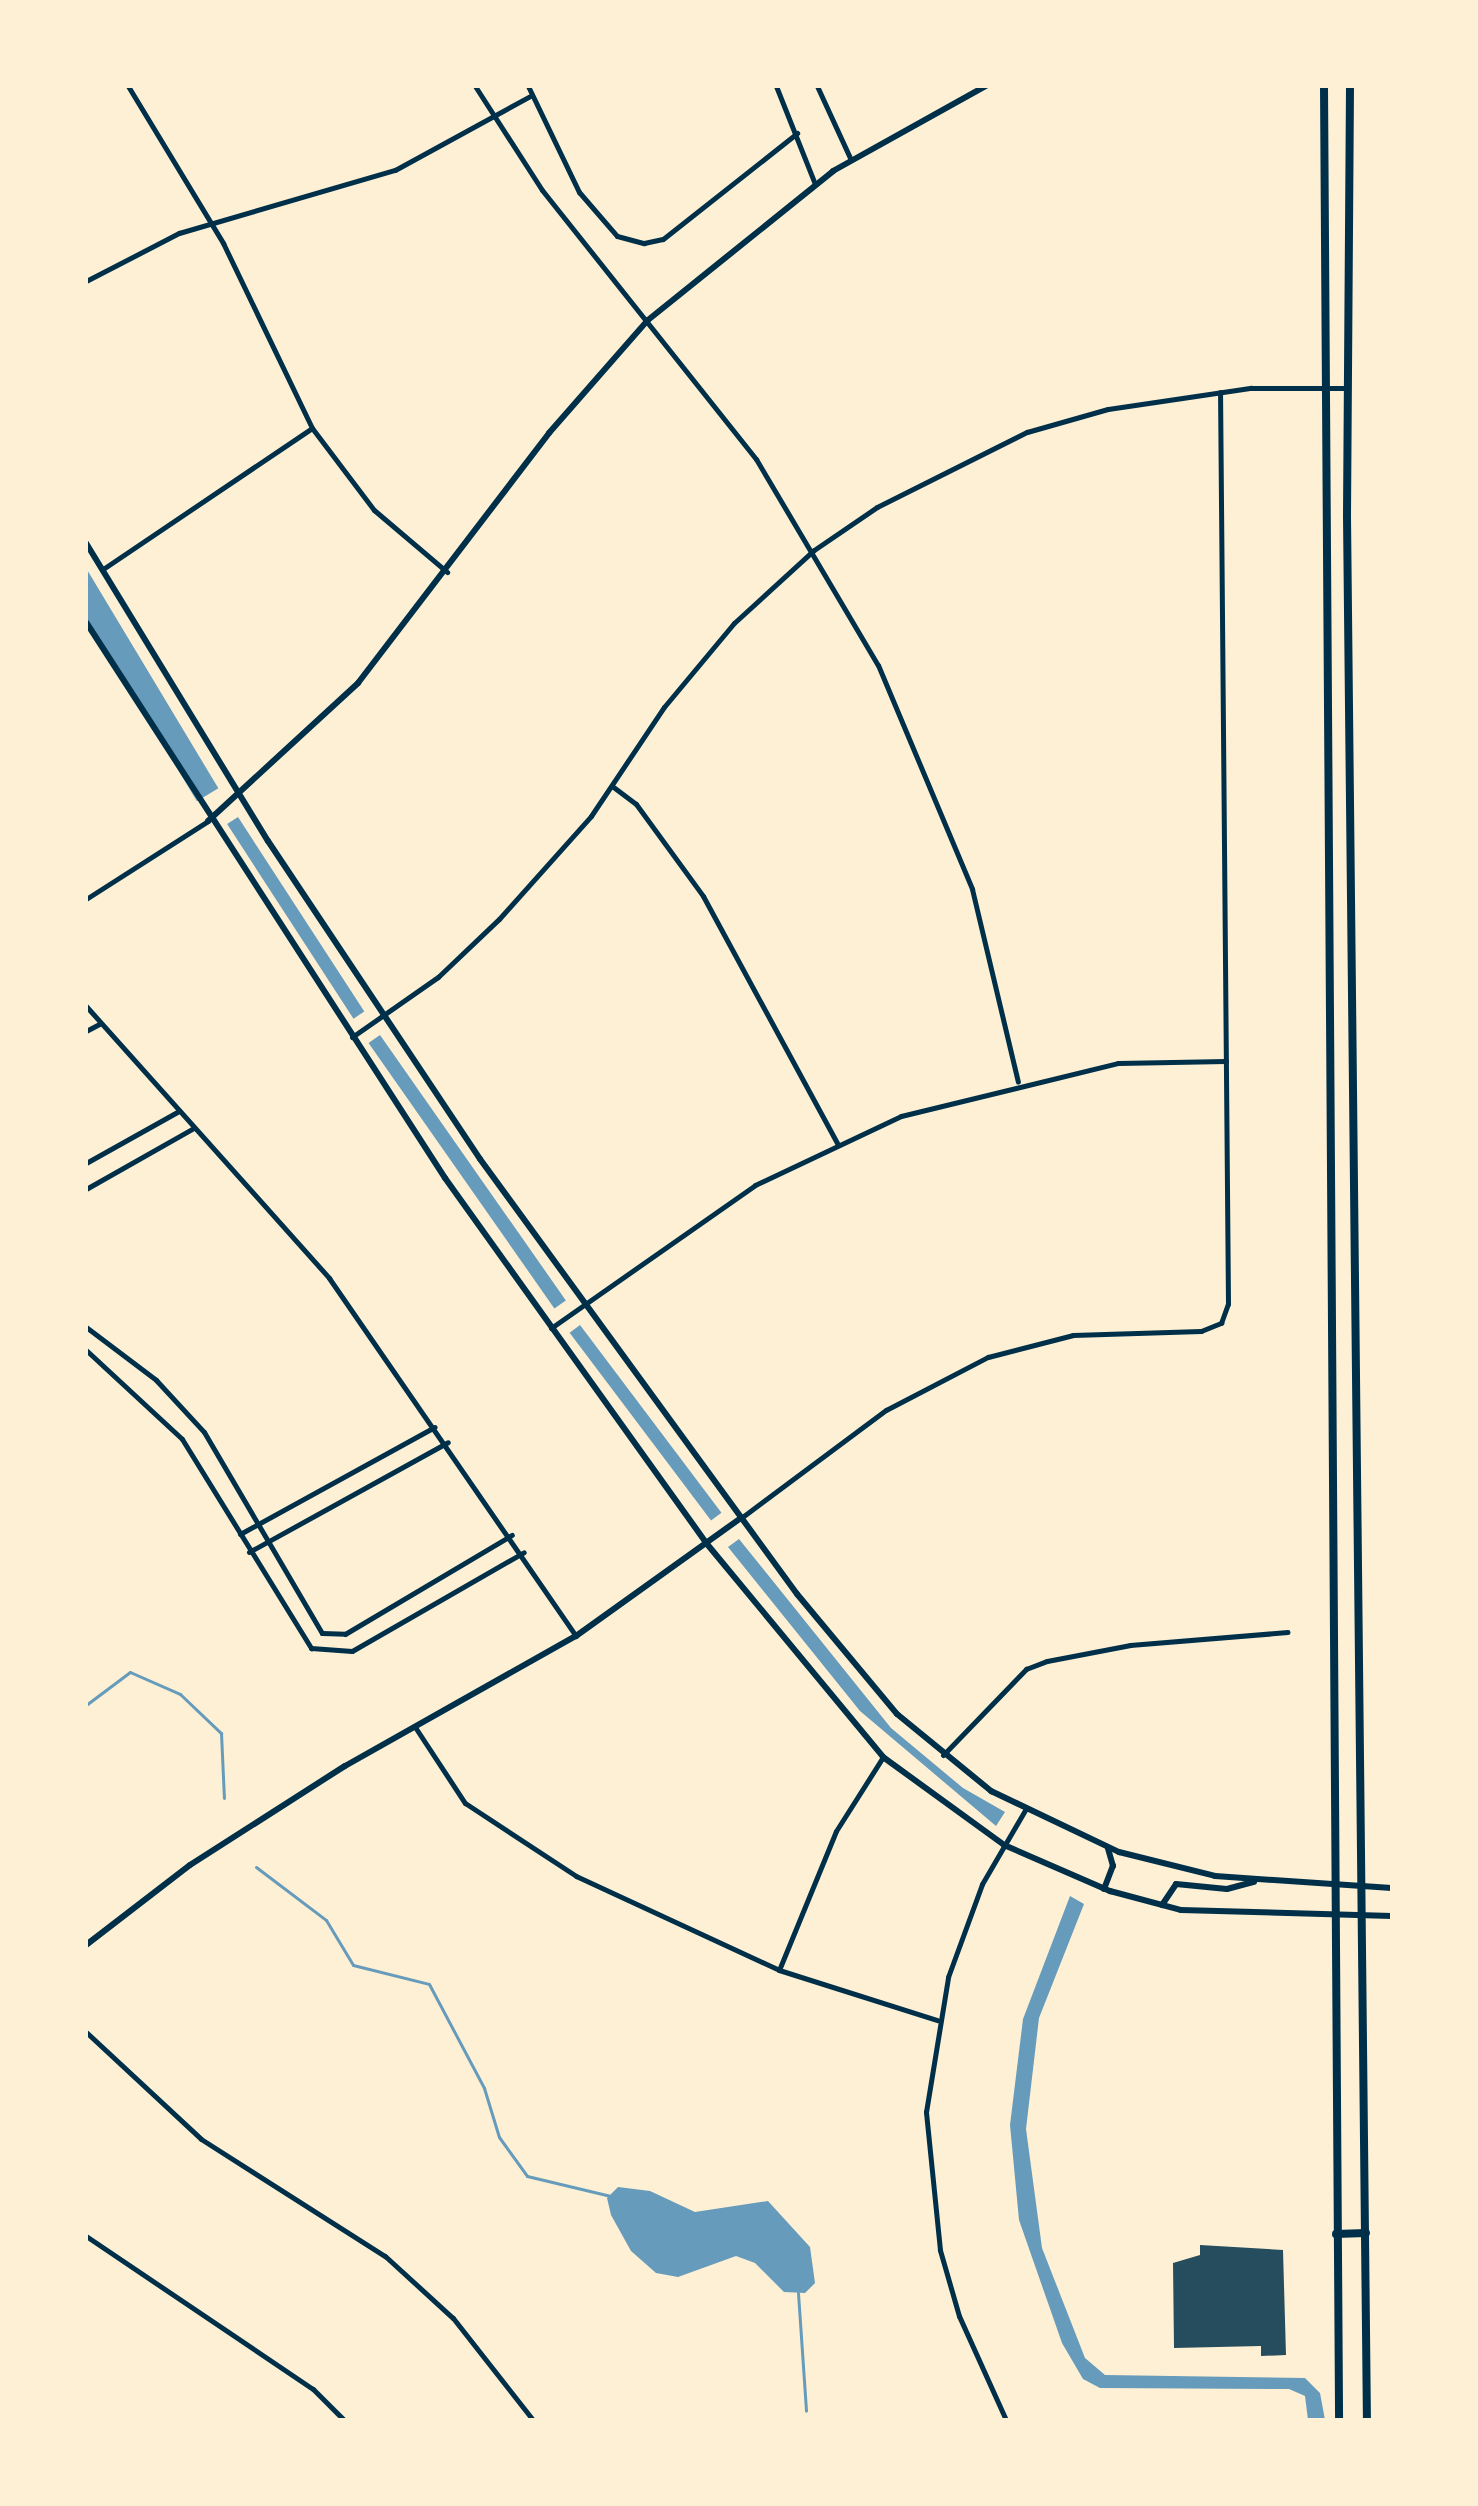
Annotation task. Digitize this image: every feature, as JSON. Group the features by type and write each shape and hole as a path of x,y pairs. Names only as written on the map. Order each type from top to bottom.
{"main road":[{"path":"1324,86 1321,387 1331,1882 1339,2420"},
{"path":"1350,86 1347,388 1365,1916 1367,2420"},
{"path":"1336,2234 1366,2233"}],"street":[{"path":"128,86 211,224 312,428 374,510 447,572"},
{"path":"528,86 579,192 617,236 644,243 663,239 797,133"},
{"path":"776,86 815,184"},
{"path":"817,86 851,160"},
{"path":"86,899 208,821 239,796 358,683 447,572 549,433 648,320 815,184 851,160 986,86"},
{"path":"478,87 492,114 560,214 648,320 756,459 814,550 878,665 949,823 1018,1082"},
{"path":"86,281 143,249 211,224 395,170 492,114 532,95"},
{"path":"351,1038 438,977 499,919 612,786 657,716 734,623 814,550 877,507 1027,432 1108,409 1220,392 1347,388"},
{"path":"86,1945 190,1865 415,1727 576,1636 919,1388 988,1357 1073,1335 1182,1333 1221,1323 1228,1304 1220,392"},
{"path":"103,569 312,428"},
{"path":"86,543 239,796 382,1016 584,1306 852,1664 943,1755 1025,1810 1108,1848 1257,1881 1331,1882 1392,1888"},
{"path":"86,622 208,821 351,1038 551,1328 707,1544 883,1757 1004,1845 1104,1889 1162,1905 1392,1916"},
{"path":"612,786 636,804 703,896 837,1143"},
{"path":"86,1007 329,1278 524,1552 576,1636"},
{"path":"86,1031 99,1024"},
{"path":"551,1328 735,1198 837,1143 1018,1082 1118,1063 1226,1061"},
{"path":"86,1163 179,1111"},
{"path":"86,1189 194,1128"},
{"path":"86,1327 184,1407 258,1525 315,1625 333,1635 512,1535"},
{"path":"86,1350 182,1439 300,1639 337,1654 524,1552"},
{"path":"240,1534 435,1427"},
{"path":"249,1552 448,1442"},
{"path":"943,1755 1026,1669 1047,1661 1130,1645 1287,1632"},
{"path":"415,1727 449,1785 502,1831 636,1908 779,1970 937,2020"},
{"path":"779,1970 836,1831 883,1757"},
{"path":"1006,2420 959,2316 934,2221 926,2112 937,2020 969,1915 1025,1810"},
{"path":"1104,1889 1113,1866 1108,1848"},
{"path":"1162,1905 1176,1884 1227,1889 1257,1881"},
{"path":"86,2032 201,2139 385,2256 453,2318 533,2420"},
{"path":"86,2236 313,2389 344,2420"}],"water":[{"path":"86,568 218,788 197,801 86,617"},
{"path":"238,817 364,1012 353,1019 227,824"},
{"path":"380,1035 566,1300 554,1308 369,1043"},
{"path":"580,1325 721,1513 711,1521 570,1333"},
{"path":"739,1539 891,1728 963,1788 1005,1812 996,1826 860,1711 728,1547"},
{"path":"1070,1896 1084,1904 1039,2018 1026,2129 1042,2248 1085,2358 1105,2375 1305,2378 1320,2393 1325,2420 1308,2420 1305,2396 1289,2389 1100,2388 1083,2379 1062,2343 1019,2220 1010,2125 1023,2019"},
{"path":"618,2187 650,2191 695,2212 768,2201 810,2247 815,2283 805,2293 784,2292 755,2263 736,2256 678,2277 656,2273 631,2251 611,2215 607,2198"}],"building":[{"path":"1200,2245 1283,2250 1286,2355 1261,2356 1261,2346 1174,2348 1173,2263 1200,2255"}],"waterway":[{"path":"86,1705 130,1672 180,1694 221,1733 224,1798"},
{"path":"256,1867 326,1920 353,1965 429,1984 484,2088 499,2137 527,2176 611,2196"},
{"path":"798,2293 806,2411"}]}
